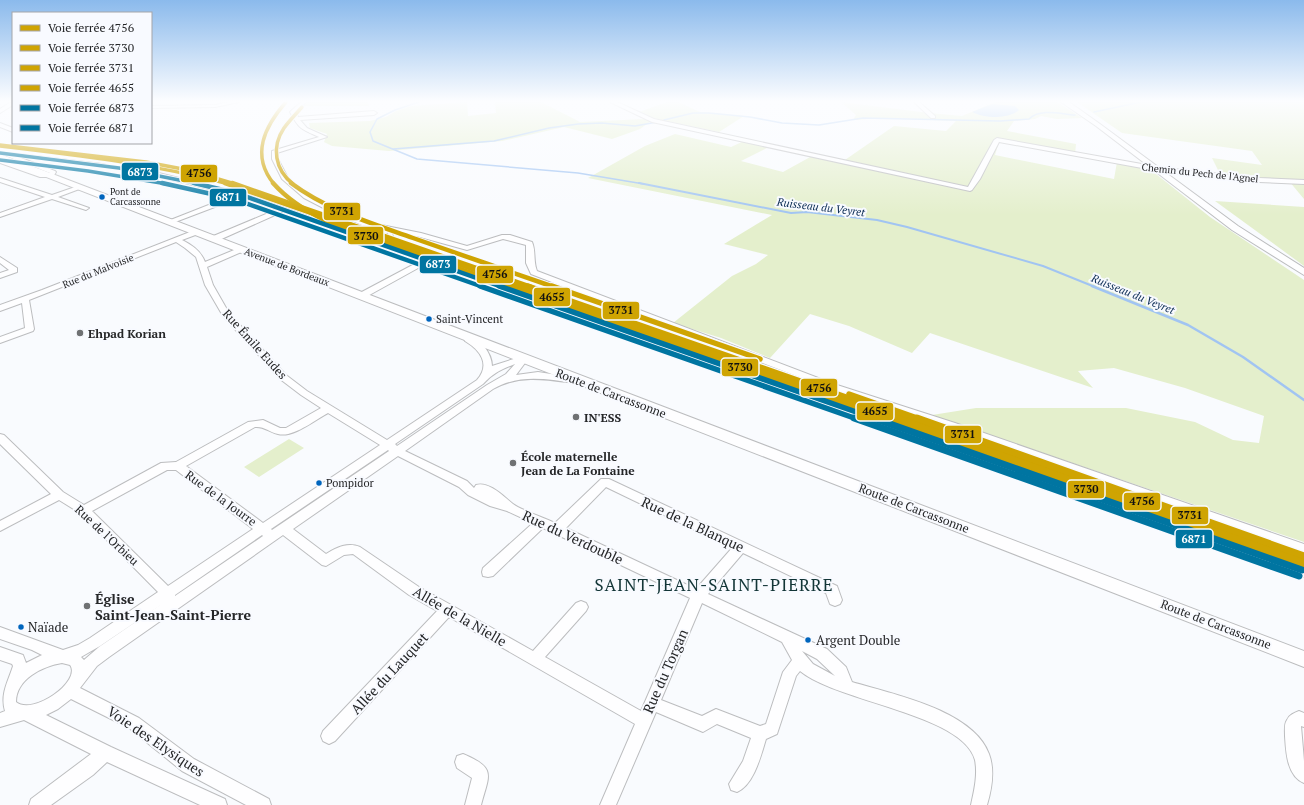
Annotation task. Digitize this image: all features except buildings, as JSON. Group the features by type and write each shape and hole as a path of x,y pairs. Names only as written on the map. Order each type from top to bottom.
{"main road":[{"path":"1118,140 1240,232 1304,272"},
{"path":"1124,140 1232,221 1304,269"},
{"name":"Avenue de Bordeaux","path":"0,156 523,359"},
{"name":"Route de Carcassonne","path":"523,359 1304,659"}],"street":[{"path":"315,140 274,152 275,159 285,179 306,197 337,213 364,224 467,248 502,237 507,237 528,244 530,247 530,263 534,272 831,386 951,425 1304,549"},
{"name":"Chemin du Pech de l'Agnel","path":"741,140 970,189 977,179 997,140 1164,170 1259,180 1304,182"},
{"path":"0,150 102,161 240,195 380,240 428,260 963,451 1222,540 1304,572"},
{"name":"Avenue de Bordeaux","path":"0,150 53,172 50,176 42,176 0,160"},
{"path":"2,182 86,208"},
{"path":"0,215 80,187"},
{"path":"170,222 240,195"},
{"path":"214,239 284,209"},
{"name":"Rue du Malvoisie","path":"0,308 25,300 195,232"},
{"name":"Rue Émile Eudes","path":"176,239 198,256 209,285 226,314 283,377 392,448"},
{"path":"202,266 242,250"},
{"path":"0,258 14,270 0,276"},
{"path":"362,296 428,260"},
{"path":"0,340 30,329 25,300"},
{"path":"451,331 476,343 482,348 488,361 487,374"},
{"path":"0,720 49,706 73,686 92,661 104,652 392,448 434,413 480,382 487,374 502,365 523,359"},
{"path":"23,713 13,710 4,704 10,691 23,674 36,665 82,650 167,593 273,531 392,448 445,418 503,380 516,371 523,359"},
{"path":"503,380 538,375 585,383"},
{"path":"178,466 252,424 260,422 278,432 288,432 329,408"},
{"path":"434,413 445,418"},
{"name":"Rue de l'Orbieu","path":"0,438 59,495 84,510 167,593 171,606"},
{"name":"Rue du Verdouble","path":"392,448 463,484 472,492 494,503 510,507 822,654 841,672 846,687"},
{"name":"Rue de la Jourre","path":"84,510 165,466 178,466 273,531"},
{"name":"Rue de la Blanque","path":"557,529 605,482 832,590 835,600"},
{"path":"0,526 59,495"},
{"path":"488,572 542,522"},
{"name":"Allée de la Nielle","path":"273,531 326,561 343,550 349,548 356,550 414,591 644,720"},
{"name":"Rue du Torgan","path":"608,805 698,596 740,547"},
{"path":"535,659 581,607"},
{"name":"Allée du Lauquet","path":"329,736 448,609"},
{"path":"0,633 77,661 80,666 80,672 73,686"},
{"path":"788,638 800,661 807,669 846,687 928,714 954,726 970,739 981,754 984,770 983,790 979,805"},
{"path":"0,653 18,660 20,666 16,682"},
{"path":"651,703 704,724 716,716 760,734 772,729 790,672 800,661"},
{"name":"Voie des Elysiques","path":"73,686 134,723 188,765 263,805"},
{"name":"Voie des Elysiques","path":"23,713 105,753 220,805"},
{"path":"1304,720 1299,718 1293,723 1296,762 1300,771 1304,775"},
{"path":"737,784 749,766 760,734"},
{"path":"37,805 87,769 105,753"},
{"path":"463,762 481,774 473,805"}],"green space":[{"path":"325,140 508,140 389,151 332,146 324,142"},
{"path":"661,140 699,140 731,147 744,141 769,147 741,161 783,172 812,156 842,162 874,140 1052,140 1076,144 1075,155 999,142 995,155 1114,179 1117,162 1146,166 1210,217 1304,280 1304,542 932,415 976,408 1126,408 1195,422 1233,440 1259,443 1264,416 1185,388 1114,368 1078,371 1093,388 930,333 912,353 849,326 810,314 770,358 721,338 673,323 732,276 756,264 768,255 724,244 772,215 588,178 645,146"},
{"path":"1169,140 1304,140 1304,199 1289,181 1221,176 1212,158 1262,165 1252,151"},
{"path":"1215,201 1304,207 1304,266 1300,263"},
{"path":"289,439 304,448 259,477 244,467"}],"waterway":[{"name":"Ruisseau du Veyret","path":"373,140 417,159 578,173 644,184"},
{"path":"393,149 500,140"},
{"name":"Ruisseau du Veyret","path":"639,183 791,213 807,212 877,220 907,227 1043,266 1095,287"},
{"name":"Ruisseau du Veyret","path":"1092,286 1188,325 1243,357 1304,400"}],"tunnel":[{"path":"383,239 393,234"}],"rail line":[{"name":"3730","path":"263,140 262,155 265,168 271,180 281,192 300,207 338,226 1302,565"},
{"name":"3731","path":"279,140 275,149 278,166 288,180 304,193 345,213 760,359"},
{"name":"4756","path":"0,145 146,162 188,170 240,185 1304,558"},
{"name":"4655","path":"0,146 150,166 209,178 238,186 1304,563"},
{"name":"6873","path":"0,153 119,168 207,185 236,193 1302,570"},
{"name":"6871","path":"0,160 147,180 176,185 234,199 1299,576"},
{"name":"3731","path":"849,394 1304,556"}],"place":[{"name":"Pont de Carcassonne","path":"102,197"},
{"name":"Saint-Vincent","path":"429,319"},
{"name":"Ehpad Korian","path":"80,333"},
{"name":"IN'ESS","path":"576,417"},
{"name":"École maternelle Jean de La Fontaine","path":"513,463"},
{"name":"Pompidor","path":"319,483"},
{"name":"Église Saint-Jean-Saint-Pierre","path":"87,606"},
{"name":"Naïade","path":"21,627"},
{"name":"Argent Double","path":"808,640"}],"district":[{"name":"SAINT-JEAN-SAINT-PIERRE","path":"714,584"}]}
